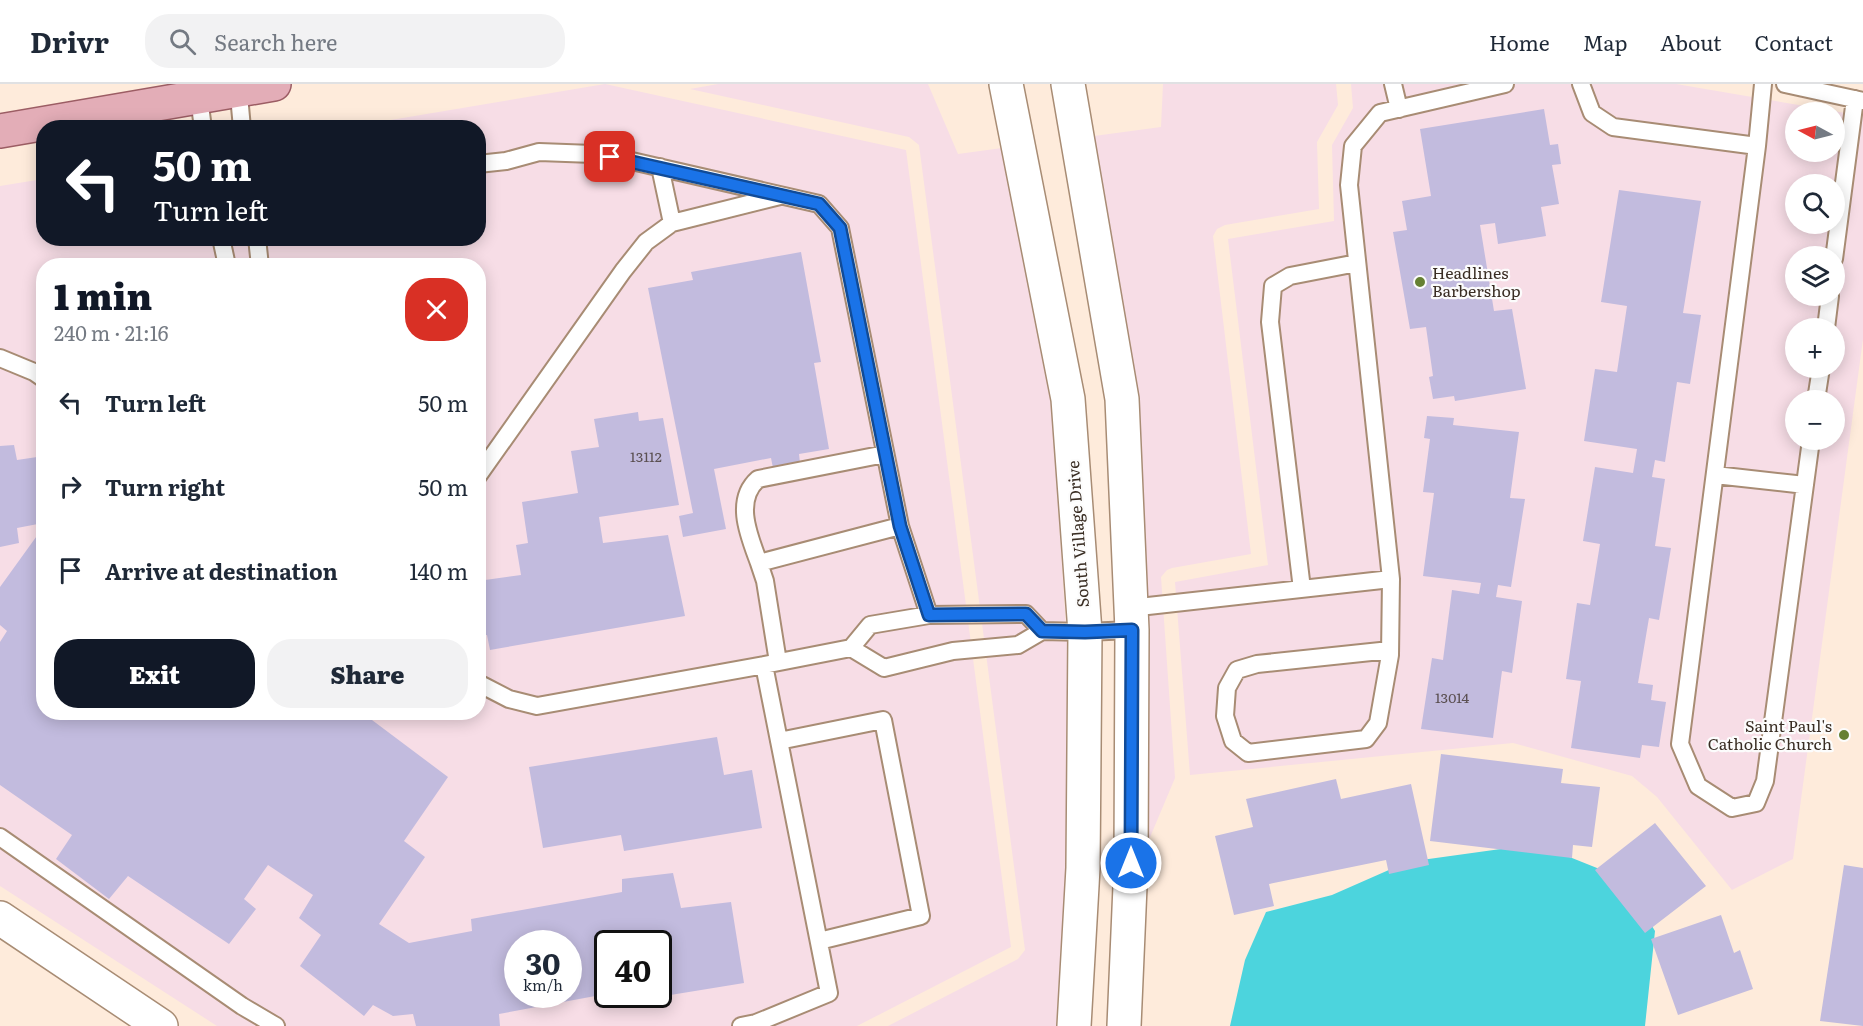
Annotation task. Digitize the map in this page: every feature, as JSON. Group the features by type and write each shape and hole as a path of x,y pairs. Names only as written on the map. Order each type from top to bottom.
{"main road":[{"path":"79,120 200,103 239,87 274,84"},
{"path":"0,131 36,126"}],"street":[{"name":"South Village Drive","path":"1006,84 1068,399 1085,632 1083,868 1074,1026"},
{"path":"1068,84 1122,399 1131,619 1131,863 1124,1026"},
{"path":"0,918 161,1026"}],"lane":[{"path":"1393,84 1399,109"},
{"path":"1390,650 1257,664 1237,670 1227,688 1224,716 1233,741 1248,753 1366,739 1378,723 1390,650 1391,579 1349,185 1353,146 1380,113 1505,84"},
{"path":"1581,84 1592,113 1612,127 1757,146"},
{"path":"1763,84 1680,744 1698,786 1732,808 1756,803 1765,781 1810,450"},
{"path":"1785,84 1859,100 1836,246"},
{"path":"239,87 241,120"},
{"path":"486,164 538,152 593,154 819,204 840,228 900,526 929,615"},
{"path":"660,167 672,223"},
{"path":"486,465 646,242 672,223 781,195"},
{"path":"1302,589 1270,322 1273,286 1290,276 1357,263"},
{"path":"0,358 36,373"},
{"path":"741,1026 756,1023 829,993 779,741 765,581 744,520 750,492 758,479 885,454"},
{"path":"1715,475 1805,485"},
{"path":"759,563 900,526"},
{"path":"851,648 884,668 953,651 1018,645 1042,631 1085,632 1131,619 1302,589 1391,579"},
{"path":"486,687 509,699 537,706 851,648 870,625 929,615 1026,614 1042,631"},
{"path":"779,741 883,720 921,916 819,940"},
{"path":"0,837 242,1006 276,1026"}],"shaded area":[{"path":"605,84 906,150 1011,947 857,1026 217,1026 0,886 0,186 36,180 36,246 486,246 486,120 391,120"},
{"path":"718,84 928,84 958,154 1002,148 1051,400 1067,642 1066,867 1056,1026 888,1026 1018,959 1025,950 919,145 909,137 690,89"},
{"path":"1163,84 1336,84 1338,105 1317,142 1319,209 1225,225 1217,229 1213,236 1251,554 1172,568 1161,577 1175,778 1148,842 1149,639 1139,399 1094,136 1161,127"},
{"path":"1351,84 1676,84 1785,103 1785,162 1845,162 1845,113 1863,116 1863,339 1793,859 1732,890 1657,797 1632,776 1513,743 1190,775 1175,582 1268,565 1228,239 1334,221 1332,145 1353,108"}],"water":[{"path":"1537,844 1622,878 1655,931 1645,1026 1230,1026 1245,960 1266,912 1332,895 1407,862"}],"building":[{"path":"1544,109 1550,145 1558,144 1561,164 1552,165 1559,204 1541,207 1546,236 1498,244 1495,223 1480,225 1494,311 1512,309 1526,389 1455,401 1454,396 1433,399 1429,377 1433,376 1426,327 1410,329 1393,232 1407,230 1402,201 1431,196 1420,129"},
{"path":"1619,190 1701,201 1683,313 1701,315 1690,384 1677,382 1665,462 1655,460 1652,477 1665,479 1655,546 1671,548 1659,620 1649,618 1638,683 1653,685 1651,700 1666,702 1659,747 1642,745 1640,758 1571,748 1581,681 1566,679 1577,603 1590,605 1600,544 1583,541 1595,467 1633,473 1637,449 1584,441 1595,369 1617,372 1627,306 1601,302"},
{"path":"801,252 821,362 814,363 829,449 799,454 800,463 773,468 771,458 714,469 726,529 683,537 679,516 693,513 648,288 693,280 691,272"},
{"path":"638,412 639,421 663,418 679,505 599,517 603,543 668,535 685,616 490,650 486,635 486,580 521,575 516,545 528,543 522,502 578,493 571,451 599,447 594,419"},
{"path":"1427,416 1454,418 1453,425 1519,432 1510,498 1525,499 1511,587 1498,585 1496,597 1522,601 1512,673 1502,671 1493,738 1421,729 1432,658 1443,660 1452,590 1479,594 1481,583 1423,576 1434,493 1423,492 1430,439 1424,438"},
{"path":"14,445 17,460 36,457 36,524 17,528 19,543 0,547 0,446"},
{"path":"36,537 36,720 372,720 448,777 404,841 425,857 379,924 409,943 472,931 471,919 622,892 622,879 673,873 681,908 731,902 744,983 672,995 672,930 594,930 594,996 582,998 582,930 504,930 504,1008 531,1008 499,1014 500,1026 416,1026 413,1014 393,1016 373,1005 364,1016 300,966 321,935 299,918 313,895 268,865 244,899 256,909 229,944 128,876 109,899 56,859 72,835 0,785 0,642 7,631 0,625 0,587"},
{"path":"717,737 724,775 752,770 762,828 624,851 621,835 543,848 529,767"},
{"path":"1441,754 1563,769 1561,783 1600,787 1592,847 1573,845 1572,858 1430,841"},
{"path":"1336,779 1341,799 1411,784 1429,865 1389,874 1386,860 1269,884 1274,906 1234,915 1215,836 1253,827 1246,799"},
{"path":"1655,823 1706,886 1645,933 1595,870"},
{"path":"1844,865 1863,868 1863,1026 1820,1021"},
{"path":"1721,915 1734,953 1740,950 1753,989 1678,1015 1651,939"}],"place":[{"name":"Headlines Barbershop","path":"1420,282"},
{"name":"Saint Paul's Catholic Church","path":"1844,735"}],"route":[{"path":"610,157 819,204 840,228 900,526 929,615 1026,614 1042,631 1132,630 1131,863"}]}
